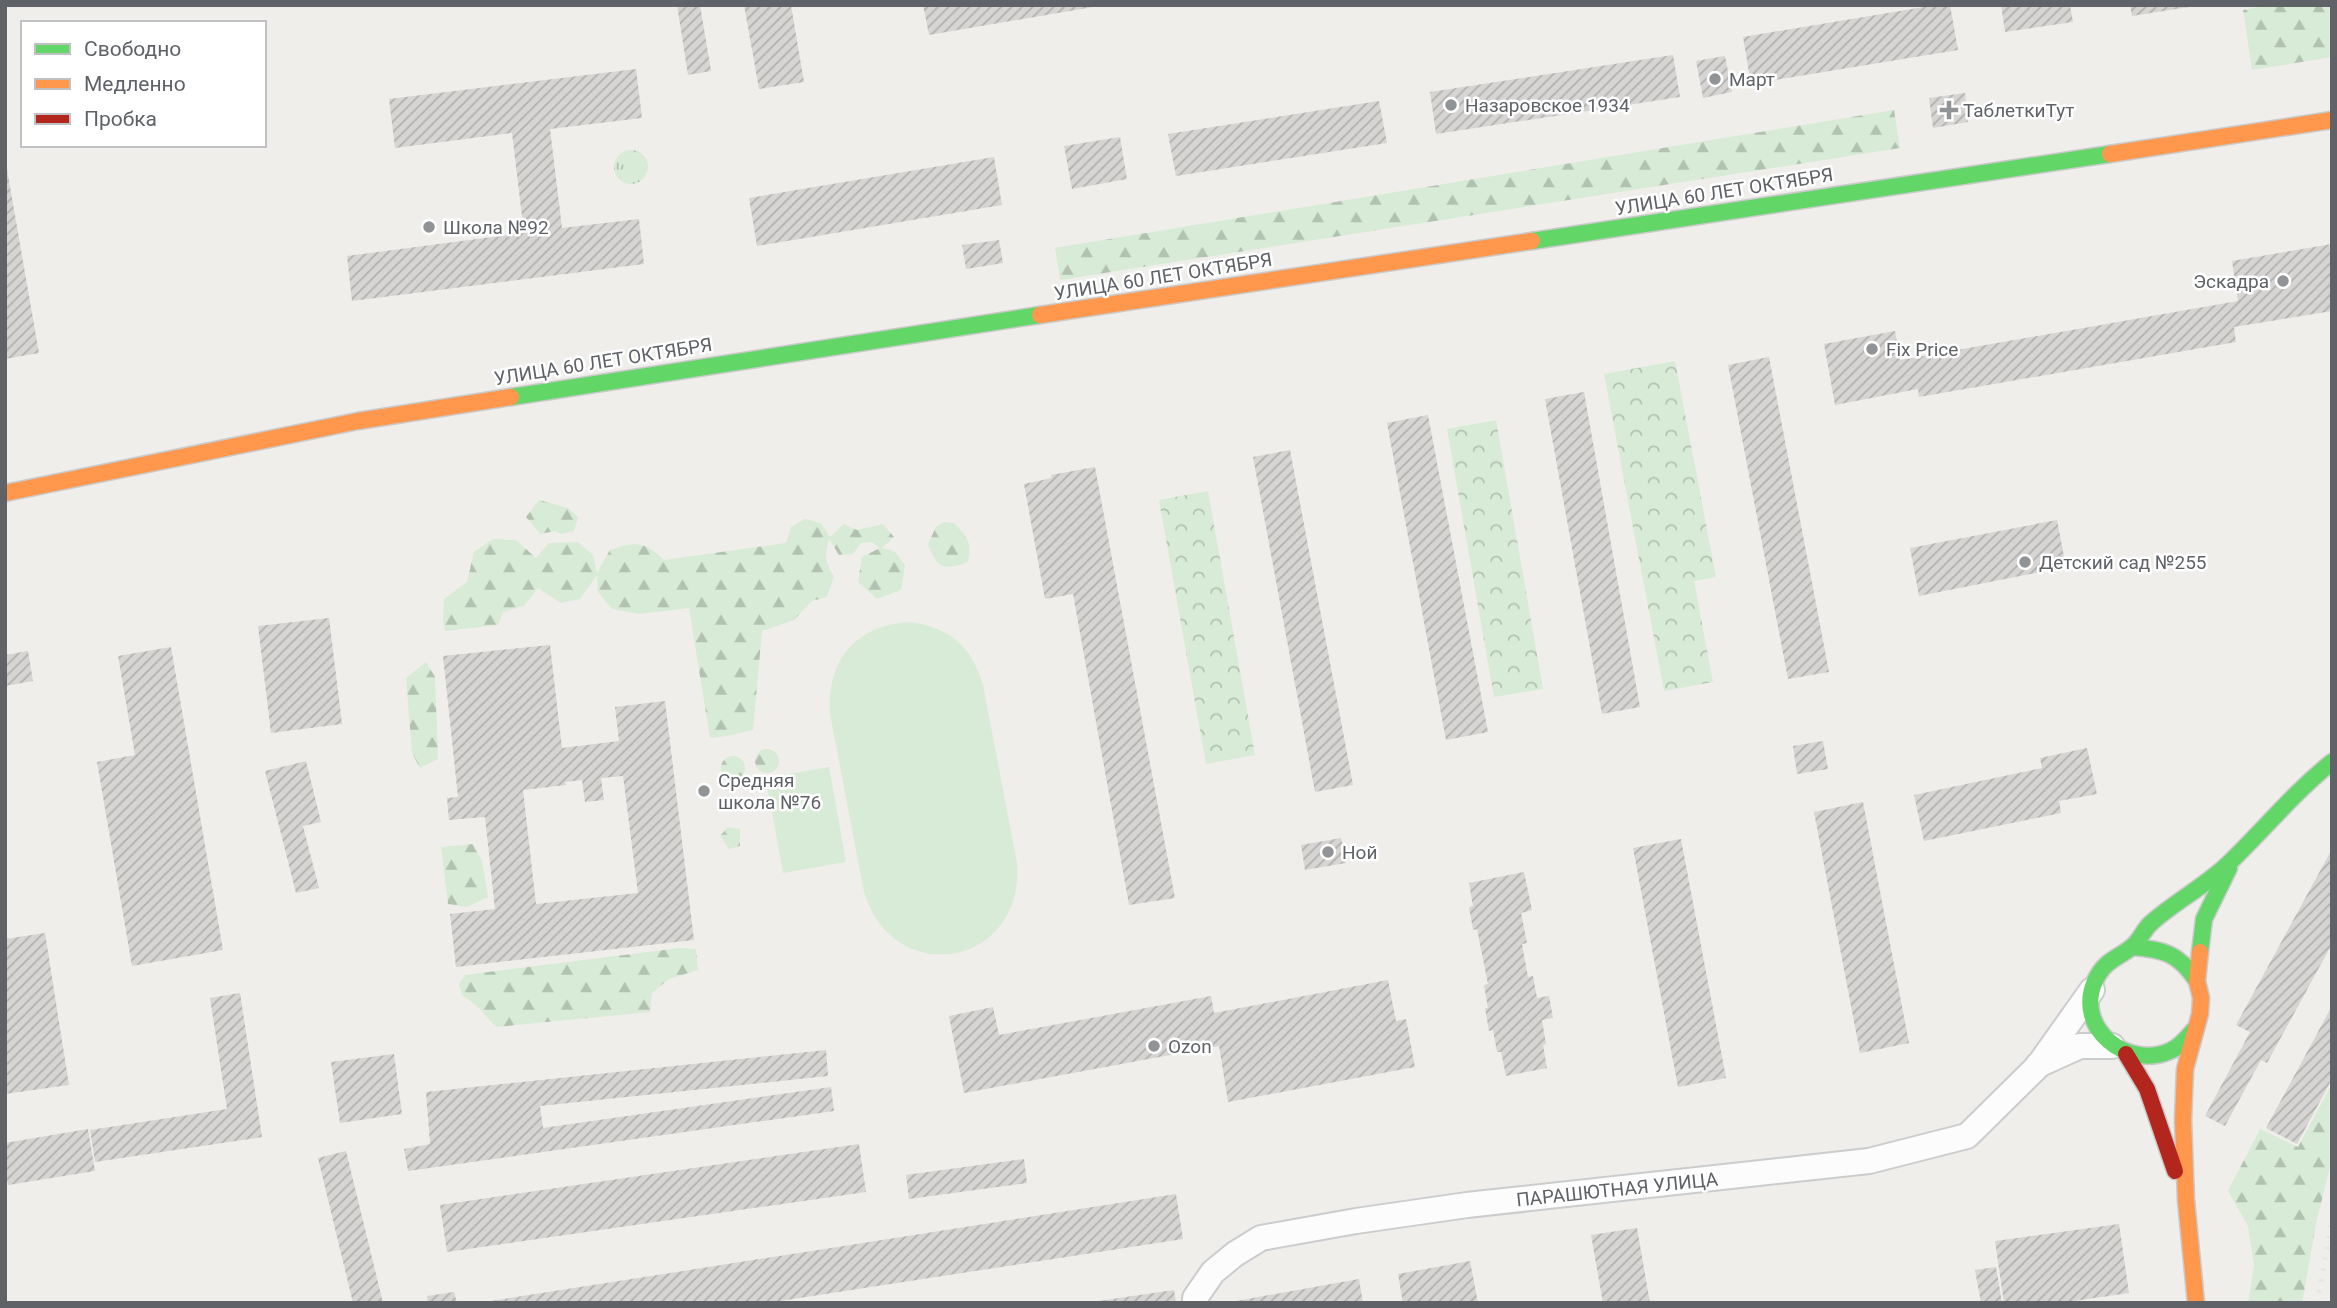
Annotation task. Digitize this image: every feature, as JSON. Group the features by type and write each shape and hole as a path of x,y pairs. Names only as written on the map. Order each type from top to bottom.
{"main road":[{"name":"УЛИЦА 60 ЛЕТ ОКТЯБРЯ","path":"5,493 358,421 740,360 2332,120"},
{"path":"2186,1200 2147,1089 2119,1050 2102,1035 2094,1021 2092,990 2098,974 2109,961 2132,947 2147,927 2232,860 2312,776 2332,762"},
{"path":"2197,981 2204,919 2232,860"},
{"path":"2132,947 2157,948 2174,954 2188,966 2197,981 2201,998 2200,1014 2185,1069 2183,1119 2186,1200 2196,1303"},
{"path":"2119,1050 2149,1057 2172,1051 2194,1030"}],"street":[{"path":"2038,1066 2092,990"},
{"path":"2038,1066 2080,1046 2119,1050"},
{"name":"ПАРАШЮТНАЯ УЛИЦА","path":"1195,1303 1195,1298 1213,1272 1261,1238 1467,1205 1869,1161 1967,1136 2038,1066"}],"green space":[{"path":"2270,5 2332,5 2332,57 2252,70 2243,10"},
{"path":"1894,110 1900,148 1060,280 1055,248"},
{"path":"631,150 643,155 648,167 643,179 631,184 619,179 614,167 619,155"},
{"path":"1675,361 1716,577 1694,581 1713,682 1664,691 1604,374"},
{"path":"1496,420 1543,689 1494,697 1447,429"},
{"path":"1208,491 1255,755 1206,764 1159,500"},
{"path":"539,500 568,508 578,517 574,531 540,534 526,517"},
{"path":"805,519 821,523 830,537 844,524 857,530 883,524 894,537 882,548 894,551 905,565 901,590 877,599 858,582 862,557 880,548 872,542 861,543 853,554 839,555 829,539 826,558 834,576 827,597 812,601 794,620 762,631 753,730 710,738 689,608 639,614 612,609 598,592 597,575 580,599 561,603 538,588 524,606 503,612 498,625 445,631 444,599 467,582 474,552 493,539 516,540 536,558 549,543 578,542 593,555 597,573 610,550 626,545 645,546 664,560 786,543 791,527"},
{"path":"944,522 954,523 966,537 969,545 968,562 947,567 935,559 928,544 936,527"},
{"path":"910,622 948,634 965,650 978,671 983,685 1017,863 1014,898 1001,925 980,944 955,953 928,953 902,944 880,923 864,892 830,714 833,677 848,649 874,630"},
{"path":"426,662 435,677 438,759 420,768 412,753 406,678"},
{"path":"767,749 776,752 779,761 776,770 767,773 758,770 755,761 758,752"},
{"path":"733,756 741,760 745,768 741,776 733,780 725,776 721,768 725,760"},
{"path":"829,767 846,862 783,873 766,778"},
{"path":"728,827 740,829 740,846 729,849 720,836"},
{"path":"473,844 482,861 488,897 467,907 448,904 441,847"},
{"path":"680,948 696,949 698,970 669,979 652,993 650,1012 496,1027 477,1006 462,995 459,984 465,975"},
{"path":"2332,1084 2332,1159 2317,1219 2302,1303 2248,1303 2254,1266 2248,1226 2228,1191 2260,1129 2298,1147"}],"building":[{"path":"677,5 700,5 711,71 688,75"},
{"path":"744,5 791,5 804,82 759,89"},
{"path":"923,5 1093,5 1093,7 929,35"},
{"path":"1936,5 1950,5 1958,50 1751,84 1743,37"},
{"path":"2001,5 2070,5 2073,22 2005,32"},
{"path":"2130,5 2188,5 2189,7 2132,16"},
{"path":"1673,55 1680,97 1436,134 1430,92"},
{"path":"1725,56 1732,92 1703,98 1696,61"},
{"path":"636,69 642,118 550,129 562,228 639,219 644,264 352,301 347,256 524,233 512,133 395,148 389,99"},
{"name":"ТаблеткиТут","path":"1965,93 1968,122 1933,128 1929,98"},
{"path":"1379,101 1387,143 1176,176 1168,134"},
{"path":"1120,137 1127,179 1072,189 1064,146"},
{"path":"994,157 1002,205 757,246 749,198"},
{"path":"5,158 39,353 5,359"},
{"path":"999,240 1003,263 966,269 962,245"},
{"path":"2332,244 2332,311 2234,327 2236,342 1919,397 1918,389 1835,405 1824,344 1895,331 1900,360 2238,301 2232,261"},
{"path":"1769,357 1829,672 1788,679 1728,365"},
{"path":"1584,392 1640,707 1602,714 1545,399"},
{"path":"1428,415 1488,732 1446,740 1387,423"},
{"path":"1290,450 1353,785 1315,792 1253,457"},
{"path":"1095,467 1175,898 1129,905 1073,594 1045,599 1024,484 1052,478 1051,475"},
{"path":"2057,520 2066,567 1919,596 1910,548"},
{"path":"329,618 342,724 271,733 258,626"},
{"path":"550,645 562,748 619,741 615,707 665,701 694,940 456,967 450,914 495,909 485,817 449,820 447,798 458,797 443,656","holes":["623,776 638,893 536,904 523,790 566,785 565,782 582,780 585,802 604,800 601,778"]},
{"path":"171,647 223,950 132,966 97,762 135,755 118,656"},
{"path":"28,651 33,681 5,686 5,655"},
{"path":"1823,741 1828,769 1797,774 1793,746"},
{"path":"2087,748 2097,794 2059,801 2061,813 1924,841 1914,795 2042,768 2040,758"},
{"path":"306,761 321,822 303,826 319,888 296,893 265,771"},
{"path":"1863,802 1909,1043 1860,1053 1814,812"},
{"path":"1341,838 1346,863 1305,870 1301,845"},
{"path":"1681,839 1726,1078 1678,1087 1633,848"},
{"path":"2332,849 2332,944 2267,1063 2261,1060 2225,1126 2205,1116 2250,1032 2236,1025"},
{"path":"1524,872 1532,910 1521,913 1527,943 1522,944 1528,977 1533,976 1537,998 1549,996 1553,1018 1542,1020 1547,1068 1506,1076 1501,1052 1497,1052 1493,1030 1489,1031 1484,985 1488,984 1477,929 1473,930 1469,883"},
{"path":"45,933 69,1085 5,1094 5,939"},
{"path":"1388,980 1396,1021 1406,1019 1415,1067 1228,1102 1219,1046 964,1093 949,1016 993,1007 999,1035 1211,996 1214,1013"},
{"path":"240,993 262,1137 95,1162 90,1130 227,1109 210,998"},
{"path":"2332,1006 2332,1079 2297,1144 2266,1128"},
{"path":"826,1050 828,1076 540,1106 543,1128 831,1087 834,1111 408,1171 404,1149 430,1144 426,1092"},
{"path":"394,1054 402,1114 340,1123 331,1062"},
{"path":"88,1129 95,1171 8,1185 5,1143"},
{"path":"859,1144 866,1192 447,1252 440,1205"},
{"path":"346,1151 383,1303 353,1303 318,1158"},
{"path":"1024,1159 1027,1183 909,1199 906,1175"},
{"path":"1176,1194 1183,1239 767,1303 478,1303"},
{"path":"2119,1224 2129,1293 2061,1303 2004,1303 1995,1241"},
{"path":"1637,1228 1650,1303 1603,1303 1591,1235"},
{"path":"1470,1261 1478,1303 1403,1303 1398,1274"},
{"path":"1996,1267 2002,1303 1981,1303 1975,1270"},
{"path":"1359,1279 1363,1303 1236,1301"},
{"path":"1174,1290 1176,1303 1098,1303 1098,1301"},
{"path":"454,1292 457,1303 428,1303 427,1296"}],"railway":[{"path":"2317,1303 2332,1220"}],"traffic: fast":[{"path":"1532,241 2110,154"},
{"path":"511,397 1040,315"},
{"path":"2194,1030 2170,1051 2137,1055 2122,1050 2108,1041 2098,1029 2092,1014 2090,998 2095,981 2103,968 2133,946 2150,924 2226,866 2332,762"},
{"path":"2200,952 2204,919 2229,868"},
{"path":"2132,947 2153,949 2170,955 2184,965 2197,981"}],"traffic: slow":[{"path":"2110,154 2332,120"},
{"path":"1040,315 1532,241"},
{"path":"5,493 358,421 511,397"},
{"path":"2196,1303 2186,1200 2183,1120 2185,1069 2200,1014 2201,998 2197,981 2200,952"}],"traffic: jam":[{"path":"2126,1054 2147,1089 2175,1171"}],"place":[{"name":"Март","path":"1715,79"},
{"name":"Назаровское 1934","path":"1451,105"},
{"name":"ТаблеткиТут","path":"1949,110"},
{"name":"Школа №92","path":"429,227"},
{"name":"Эскадра","path":"2283,281"},
{"name":"Fix Price","path":"1872,349"},
{"name":"Детский сад №255","path":"2025,562"},
{"name":"Средняя школа №76","path":"704,791"},
{"name":"Ной","path":"1328,852"},
{"name":"Ozon","path":"1154,1046"}]}
